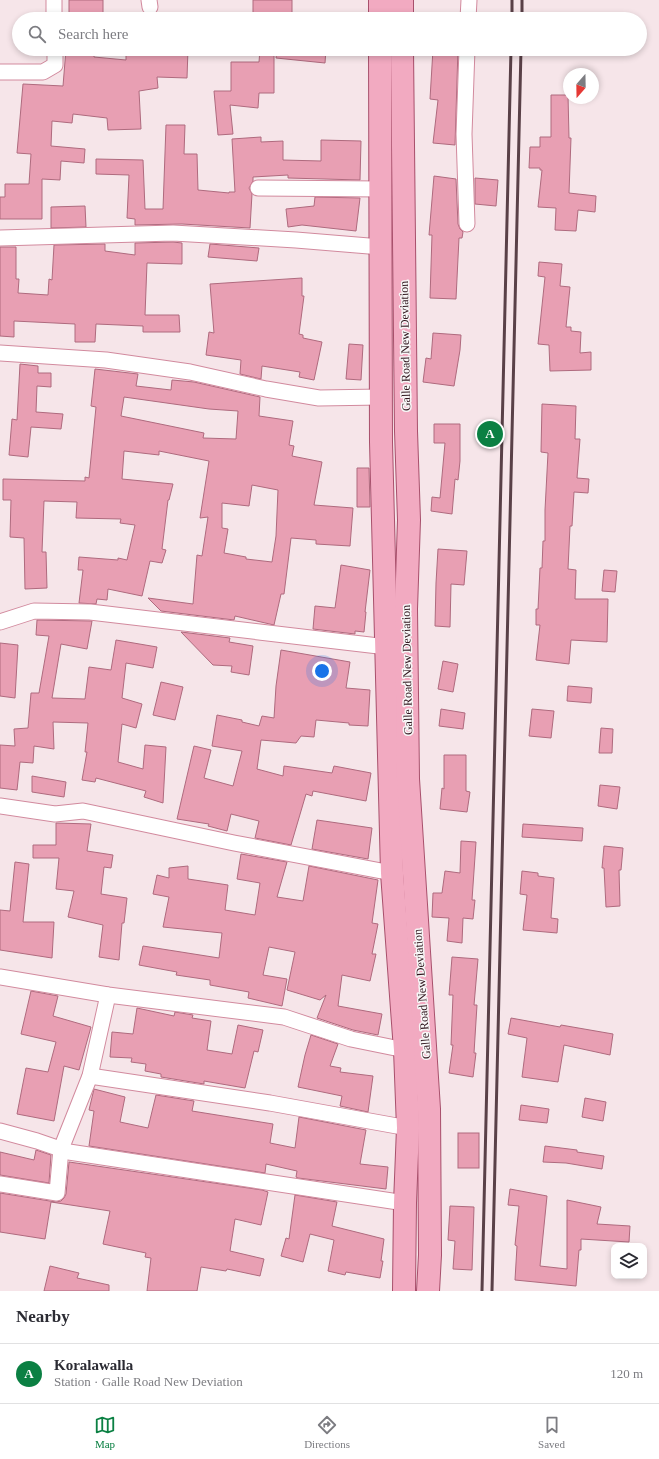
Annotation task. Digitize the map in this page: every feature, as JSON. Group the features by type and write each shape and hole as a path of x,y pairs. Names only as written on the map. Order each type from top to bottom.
{"main road":[{"path":"380,0 380,12"},
{"path":"402,0 402,12"},
{"name":"Galle Road New Deviation","path":"380,56 381,397 392,873 405,1050 408,1128 404,1291"},
{"name":"Galle Road New Deviation","path":"402,56 406,431 409,520 406,609 408,779 429,1109 430,1255 428,1291"}],"street":[{"path":"54,0 54,12"},
{"path":"468,12 469,0"},
{"path":"0,72 43,72 55,64 55,56"},
{"path":"467,56 464,134 467,224"},
{"path":"258,188 381,189"},
{"path":"0,238 173,233 296,240 381,247"},
{"path":"0,353 106,360 137,364 190,372 319,398 381,397"},
{"path":"0,622 34,611 90,612 387,648"},
{"path":"0,806 55,814 84,811 234,843 392,873"},
{"path":"0,977 108,995 284,1017 351,1039 405,1050"},
{"path":"0,1184 57,1193 61,1149 90,1076 108,995"},
{"path":"90,1076 270,1103 408,1128"},
{"path":"0,1130 69,1152 405,1203"}],"building":[{"path":"69,0 103,0 103,12 69,12"},
{"path":"253,0 292,0 292,12 253,12"},
{"path":"65,56 94,56 126,60 126,56 188,56 187,78 157,77 158,88 139,91 141,129 108,130 107,118 73,114 72,123 52,121 51,146 85,149 84,163 61,161 60,180 42,179 42,219 0,219 0,197 5,197 5,184 29,184 31,154 17,153 23,84 63,86"},
{"path":"259,56 274,56 274,93 259,93 258,108 230,105 233,134 218,135 214,91 231,91 231,62 259,62"},
{"path":"276,56 326,56 325,63 276,58"},
{"path":"433,56 458,56 455,145 433,143 438,100 430,99"},
{"path":"551,95 563,95 563,104 568,104 569,138 571,138 569,193 596,196 595,212 578,210 576,231 555,230 556,208 538,207 542,170 540,170 540,168 529,168 530,147 540,147 540,137 551,137"},
{"path":"166,125 185,125 184,154 197,154 198,190 229,193 235,192 232,139 261,137 261,142 283,141 283,160 321,161 321,140 361,141 360,180 288,178 288,175 253,177 253,181 249,188 252,194 250,228 182,224 135,225 135,219 127,218 129,175 96,174 96,159 143,160 145,209 163,209"},
{"path":"434,176 456,179 458,224 463,232 462,238 459,238 456,299 430,298 432,235 429,235"},
{"path":"475,178 498,180 496,206 475,204"},
{"path":"315,197 360,198 356,231 302,225 288,227 286,209 314,206"},
{"path":"85,206 86,227 51,228 51,207"},
{"path":"135,243 182,243 182,264 147,263 145,315 179,315 180,332 143,332 143,326 96,324 95,342 75,342 75,324 14,321 14,337 0,336 0,247 16,247 16,279 19,279 18,293 48,295 49,279 52,280 54,245 105,244 105,251 135,255"},
{"path":"210,244 259,248 257,261 208,257"},
{"path":"539,262 562,264 560,286 570,287 566,327 571,327 571,331 581,332 580,353 591,352 591,370 550,371 549,345 538,344 545,277 538,276"},
{"path":"302,278 302,296 304,296 299,334 303,335 303,338 322,342 314,380 299,377 300,372 262,366 261,379 240,374 241,360 206,355 209,332 214,333 210,284"},
{"path":"433,333 461,335 454,386 423,382 426,358 431,359"},
{"path":"349,344 363,345 361,380 346,379"},
{"path":"20,364 38,366 38,373 51,373 51,387 37,386 36,412 63,414 61,429 31,427 28,457 9,455 12,419 17,420"},
{"path":"95,369 138,374 136,386 171,390 172,380 194,382 260,397 259,416 293,421 289,445 294,446 292,456 322,462 314,505 353,508 350,546 316,544 316,540 291,538 284,594 281,594 274,625 235,616 234,620 161,611 148,598 193,604 197,555 202,556 208,517 200,518 209,461 159,451 159,455 124,451 122,479 173,484 168,500 162,549 166,550 162,563 150,561 142,596 108,589 107,600 97,599 96,604 79,603 83,570 78,570 79,557 118,560 118,558 127,560 135,525 120,523 121,519 76,518 77,502 44,501 42,552 46,552 47,588 25,589 24,538 10,537 11,500 3,500 3,479 85,481 85,477 89,478 96,407 91,406","holes":["124,397 209,409 238,411 236,439 203,438 204,433 121,416","252,485 278,490 276,536 272,562 246,559 246,557 224,553 228,529 222,528 222,503 249,506"]},
{"path":"542,404 576,406 575,439 580,439 577,478 589,479 588,493 574,492 572,526 570,526 568,569 576,570 575,599 608,599 607,642 571,640 569,664 536,660 540,625 536,625 536,609 538,609 543,541 545,541 548,453 541,452"},
{"path":"434,424 460,424 460,461 458,480 455,479 452,514 431,511 432,497 440,498 445,443 434,443"},
{"path":"357,468 369,468 370,507 357,507"},
{"path":"438,549 467,551 464,585 451,584 450,627 435,626"},
{"path":"341,565 370,570 364,632 355,631 355,634 313,629 315,606 335,608"},
{"path":"604,570 617,571 615,592 602,591"},
{"path":"37,620 92,621 87,649 61,644 52,698 85,699 89,667 111,670 116,640 157,647 153,668 126,663 122,698 142,704 136,728 122,724 118,762 143,769 145,745 166,747 163,803 144,797 146,791 96,778 95,782 82,780 87,752 85,752 88,723 53,722 54,749 34,746 33,763 20,762 17,790 0,788 0,745 15,746 14,729 28,728 31,693 39,693 49,636 36,635"},
{"path":"181,632 230,638 229,642 253,646 249,675 231,672 232,666 213,665"},
{"path":"0,643 18,645 15,698 0,696"},
{"path":"281,650 350,662 346,688 370,690 368,726 316,720 314,737 301,736 296,743 261,740 257,769 283,776 284,766 332,773 334,766 371,773 366,801 313,791 312,796 306,794 291,845 255,838 259,821 231,814 227,831 208,826 209,824 177,819 194,746 211,750 204,778 233,786 242,751 212,746 217,715 242,720 242,722 259,726 262,716 274,718 276,686"},
{"path":"443,661 458,664 453,692 438,689"},
{"path":"161,682 183,687 175,720 153,715"},
{"path":"568,686 592,688 591,703 567,701"},
{"path":"441,709 465,713 463,729 439,726"},
{"path":"532,709 554,711 551,738 529,736"},
{"path":"601,728 613,729 612,753 599,753"},
{"path":"444,755 466,755 466,791 470,792 467,812 440,809 442,788 444,789"},
{"path":"32,776 66,782 64,797 32,792"},
{"path":"600,785 620,787 617,809 598,806"},
{"path":"317,820 372,828 368,859 312,849"},
{"path":"56,823 91,824 87,851 113,855 111,868 104,867 101,894 127,898 124,923 122,923 119,960 99,957 103,925 68,917 74,891 56,889 59,858 33,858 33,845 56,845"},
{"path":"523,824 583,828 582,841 522,837"},
{"path":"461,841 476,842 472,900 475,900 473,919 463,918 462,943 447,941 449,918 432,917 433,893 442,893 445,871 460,873"},
{"path":"604,846 623,848 621,870 619,870 620,906 606,907 604,868 602,868"},
{"path":"241,854 287,862 277,897 303,901 309,866 378,880 372,923 378,924 372,954 376,954 370,981 342,975 338,1006 382,1014 378,1035 353,1030 317,1018 326,995 320,1000 287,990 295,952 269,947 263,975 287,979 282,1006 248,998 249,992 210,985 210,980 176,975 177,972 139,965 143,946 219,958 222,933 163,927 169,897 153,894 157,875 169,878 169,868 188,866 188,879 228,885 225,910 255,915 260,883 237,879"},
{"path":"15,862 29,864 23,922 54,922 52,958 0,950 0,910 10,911"},
{"path":"522,871 538,873 538,876 554,878 551,918 558,919 557,933 523,930 527,895 520,894"},
{"path":"452,957 478,959 474,1005 477,1005 474,1053 476,1053 473,1077 449,1073 453,1045 451,1045 453,995 449,995"},
{"path":"31,991 58,996 53,1016 91,1027 79,1070 64,1066 54,1121 17,1114 26,1068 48,1072 56,1042 21,1034"},
{"path":"137,1008 174,1016 175,1012 193,1015 192,1018 211,1021 207,1050 232,1054 238,1025 263,1030 258,1052 254,1051 245,1088 204,1081 204,1084 161,1077 161,1074 145,1071 146,1064 131,1062 132,1058 110,1057 112,1032 133,1034"},
{"path":"511,1018 560,1027 561,1025 613,1034 610,1055 564,1045 558,1082 522,1077 527,1038 508,1034"},
{"path":"311,1035 338,1044 330,1066 341,1068 340,1072 373,1076 368,1112 340,1106 342,1096 298,1087"},
{"path":"94,1089 125,1097 120,1122 148,1128 156,1095 194,1101 192,1111 273,1124 270,1143 295,1148 299,1117 366,1130 360,1164 388,1167 386,1189 298,1178 296,1177 297,1171 266,1164 265,1173 89,1146 94,1111 89,1110"},
{"path":"585,1098 606,1102 603,1121 582,1117"},
{"path":"521,1105 549,1109 547,1123 519,1120"},
{"path":"458,1133 479,1133 479,1168 458,1168"},
{"path":"545,1146 577,1150 577,1152 604,1156 602,1169 566,1163 543,1162"},
{"path":"36,1150 51,1155 49,1183 0,1175 0,1152 34,1160"},
{"path":"69,1162 268,1192 261,1225 235,1219 230,1251 264,1259 260,1276 227,1269 226,1271 201,1267 197,1291 147,1291 151,1258 145,1257 146,1253 103,1244 110,1211 51,1202 45,1239 0,1232 0,1193 56,1202 61,1201 66,1194"},
{"path":"510,1189 547,1196 540,1266 567,1269 567,1200 601,1207 597,1224 630,1226 629,1242 581,1239 576,1286 515,1280 517,1246 515,1245 519,1206 508,1205"},
{"path":"295,1195 337,1202 332,1226 384,1239 381,1261 383,1261 380,1278 346,1272 345,1275 328,1271 334,1240 310,1234 303,1262 281,1256 286,1238 289,1239"},
{"path":"450,1206 474,1207 472,1270 453,1269 455,1241 448,1240"},
{"path":"50,1266 79,1273 77,1278 109,1285 109,1291 44,1291"}],"railway":[{"path":"512,0 512,12"},
{"path":"522,0 522,12"},
{"path":"482,1291 511,56"},
{"path":"492,1291 521,56"}],"place":[{"name":"Koralawalla","path":"490,434"}]}
